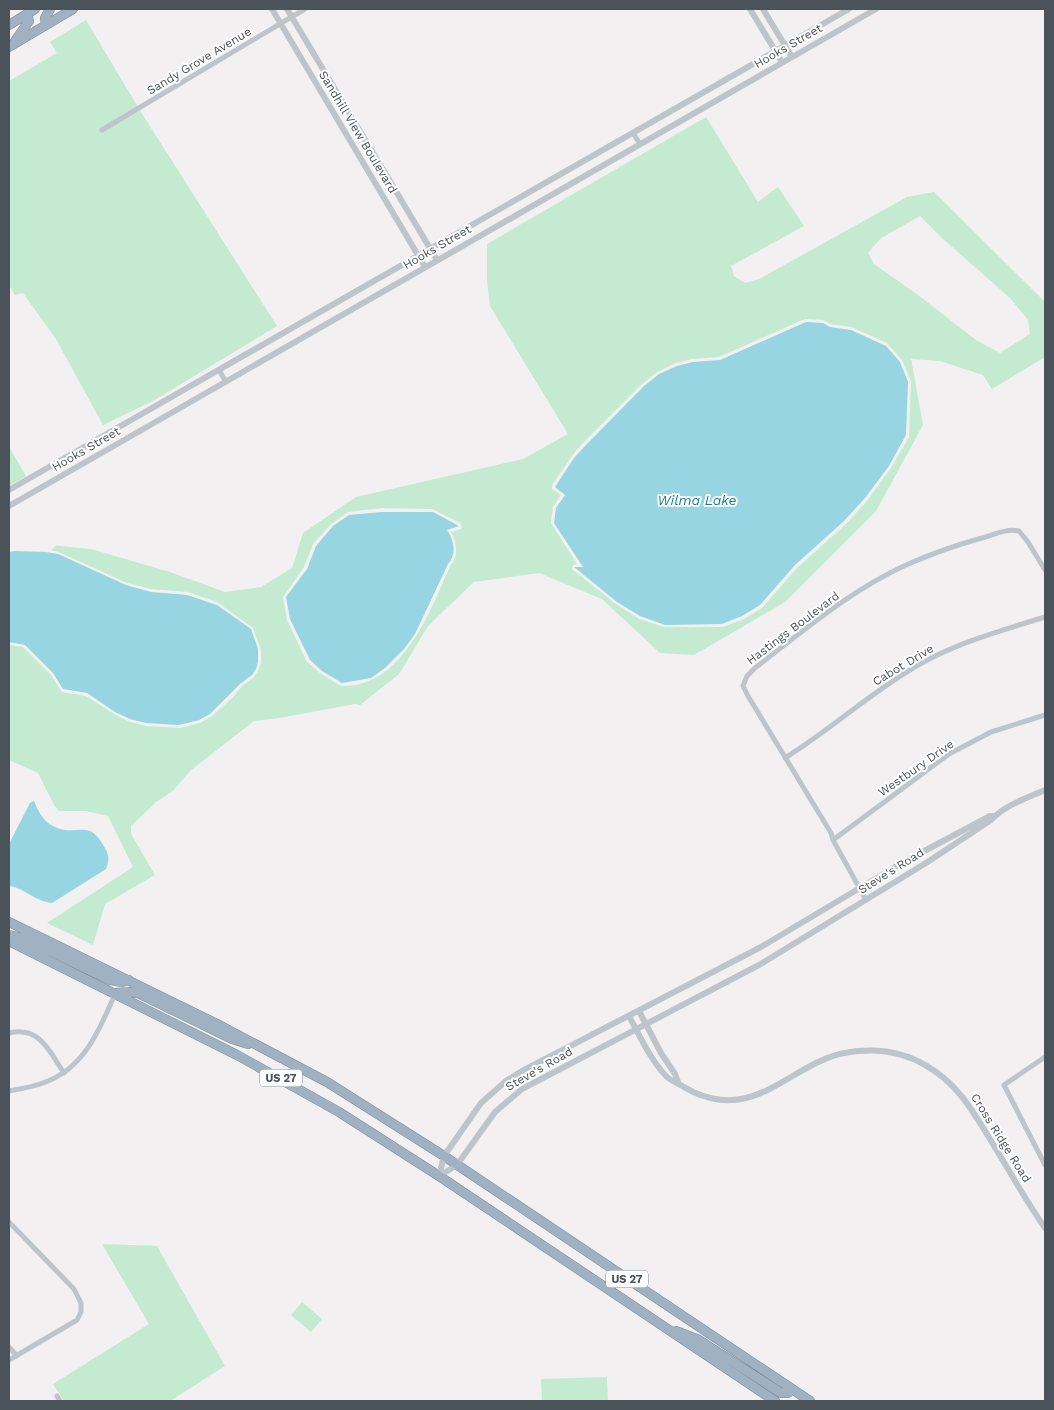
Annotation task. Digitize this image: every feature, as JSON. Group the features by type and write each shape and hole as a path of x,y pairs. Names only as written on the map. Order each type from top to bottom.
{"highway":[{"path":"46,25 46,18 50,9"},
{"path":"9,47 73,9"},
{"path":"9,47 25,28 31,11"},
{"path":"9,25 31,11"},
{"name":"US 27","path":"9,922 129,980 327,1082 458,1165 810,1401"},
{"path":"9,935 22,938 110,980 122,982 129,980"},
{"name":"US 27","path":"9,941 116,993 292,1084 439,1176 775,1401"},
{"path":"116,993 132,992 140,994 232,1039 270,1051"},
{"path":"657,1323 699,1340 780,1393 788,1393 792,1389"}],"street":[{"name":"Sandhill View Boulevard","path":"272,9 425,267"},
{"name":"Sandhill View Boulevard","path":"287,9 437,260"},
{"name":"Sandy Grove Avenue","path":"102,130 305,9"},
{"path":"750,9 782,62"},
{"path":"763,9 792,57"},
{"name":"Hooks Street","path":"9,490 849,9"},
{"name":"Hooks Street","path":"9,506 876,9"},
{"path":"344,131 356,124"},
{"path":"634,133 640,144"},
{"path":"219,370 226,382"},
{"name":"Hastings Boulevard","path":"866,900 831,833 743,686 747,676 826,613 869,585 905,566 957,545 1015,530 1022,534 1045,570"},
{"name":"Cabot Drive","path":"785,758 891,682 920,664 954,647 988,634 1045,617"},
{"name":"Westbury Drive","path":"833,840 949,754 991,732 1045,715"},
{"name":"Steve's Road","path":"439,1176 444,1156 481,1103 506,1081 761,947 859,888 990,816 996,815 1045,790"},
{"name":"Steve's Road","path":"439,1176 458,1165 490,1118 516,1093 760,965 926,863 992,820 996,815"},
{"path":"9,1091 42,1084 74,1066 88,1049 116,993"},
{"path":"639,1011 678,1082"},
{"name":"Cross Ridge Road","path":"630,1016 660,1068 669,1079 701,1095 714,1099 731,1100 760,1095 817,1062 842,1053 868,1050 895,1053 924,1064 937,1072 960,1092 1045,1228"},
{"path":"9,1032 18,1030 30,1032 41,1039 64,1073"},
{"path":"1045,1057 1004,1085 1045,1165"},
{"path":"9,1222 74,1288 81,1303 81,1312 77,1320 9,1360"},
{"path":"9,1347 17,1356"},
{"path":"57,1396 60,1401"}],"green space":[{"path":"86,20 139,109 277,326 153,401 103,425 56,339 23,293 15,295 9,285 9,81 57,53 50,42"},
{"path":"706,117 758,202 778,187 804,226 731,266 734,276 745,283 759,279 907,197 934,192 1045,302 1045,357 992,389 983,375 940,361 911,359 923,425 876,511 785,602 694,655 660,653 602,599 539,573 474,582 428,626 399,674 360,705 355,704 254,721 190,771 173,791 156,802 131,826 131,834 155,875 105,904 93,945 47,923 133,867 108,816 86,811 59,811 38,773 9,760 9,645 23,647 51,675 62,692 86,696 130,722 146,726 180,728 200,723 211,717 242,686 253,678 261,663 261,650 253,628 217,602 188,592 151,589 127,583 51,550 57,545 91,549 170,572 225,592 261,587 292,568 303,533 356,497 523,459 568,434 490,306 487,281 487,244","holes":["920,216 1010,298 1028,320 1030,334 1000,353 976,340 874,264 868,253 881,238","805,319 823,320 831,324 851,327 887,343 902,360 911,381 909,437 891,468 867,501 846,524 797,568 762,608 744,619 723,627 664,627 639,619 616,604 572,569 573,565 577,564 551,523 553,507 561,495 552,489 552,485 582,444 642,384 657,372 676,363 692,359 719,357","382,508 432,509 460,523 462,527 451,532 456,545 455,558 423,625 411,644 397,661 381,675 362,683 341,686 307,662 287,620 283,597 304,567 313,544 331,524 348,512"]},
{"path":"9,447 26,476 9,486"},
{"path":"102,1244 157,1246 225,1366 170,1401 64,1401 53,1384 149,1324"},
{"path":"302,1302 322,1319 311,1332 291,1315"},
{"path":"607,1377 608,1401 542,1401 541,1379"}],"water":[{"name":"Wilma Lake","path":"806,322 823,323 830,327 851,330 886,346 900,362 908,382 906,435 889,466 865,498 844,521 795,565 760,605 742,616 722,624 665,625 640,616 617,602 574,567 583,567 554,523 556,508 565,495 555,487 574,458 644,386 659,374 677,366 693,362 720,360"},
{"path":"382,512 433,512 459,526 447,530 453,543 453,556 415,634 404,649 385,668 371,678 342,683 322,671 310,660 290,619 286,597 307,569 316,546 333,526 349,515"},
{"path":"9,552 58,554 126,585 151,592 187,595 217,605 251,629 258,649 256,669 210,714 199,720 179,725 146,723 130,719 115,712 87,693 63,689 53,673 25,645 9,642"},
{"path":"34,801 41,815 53,826 70,830 88,830 94,833 100,839 108,857 106,869 52,903 45,902 18,888 9,886 9,844 30,803"}]}
